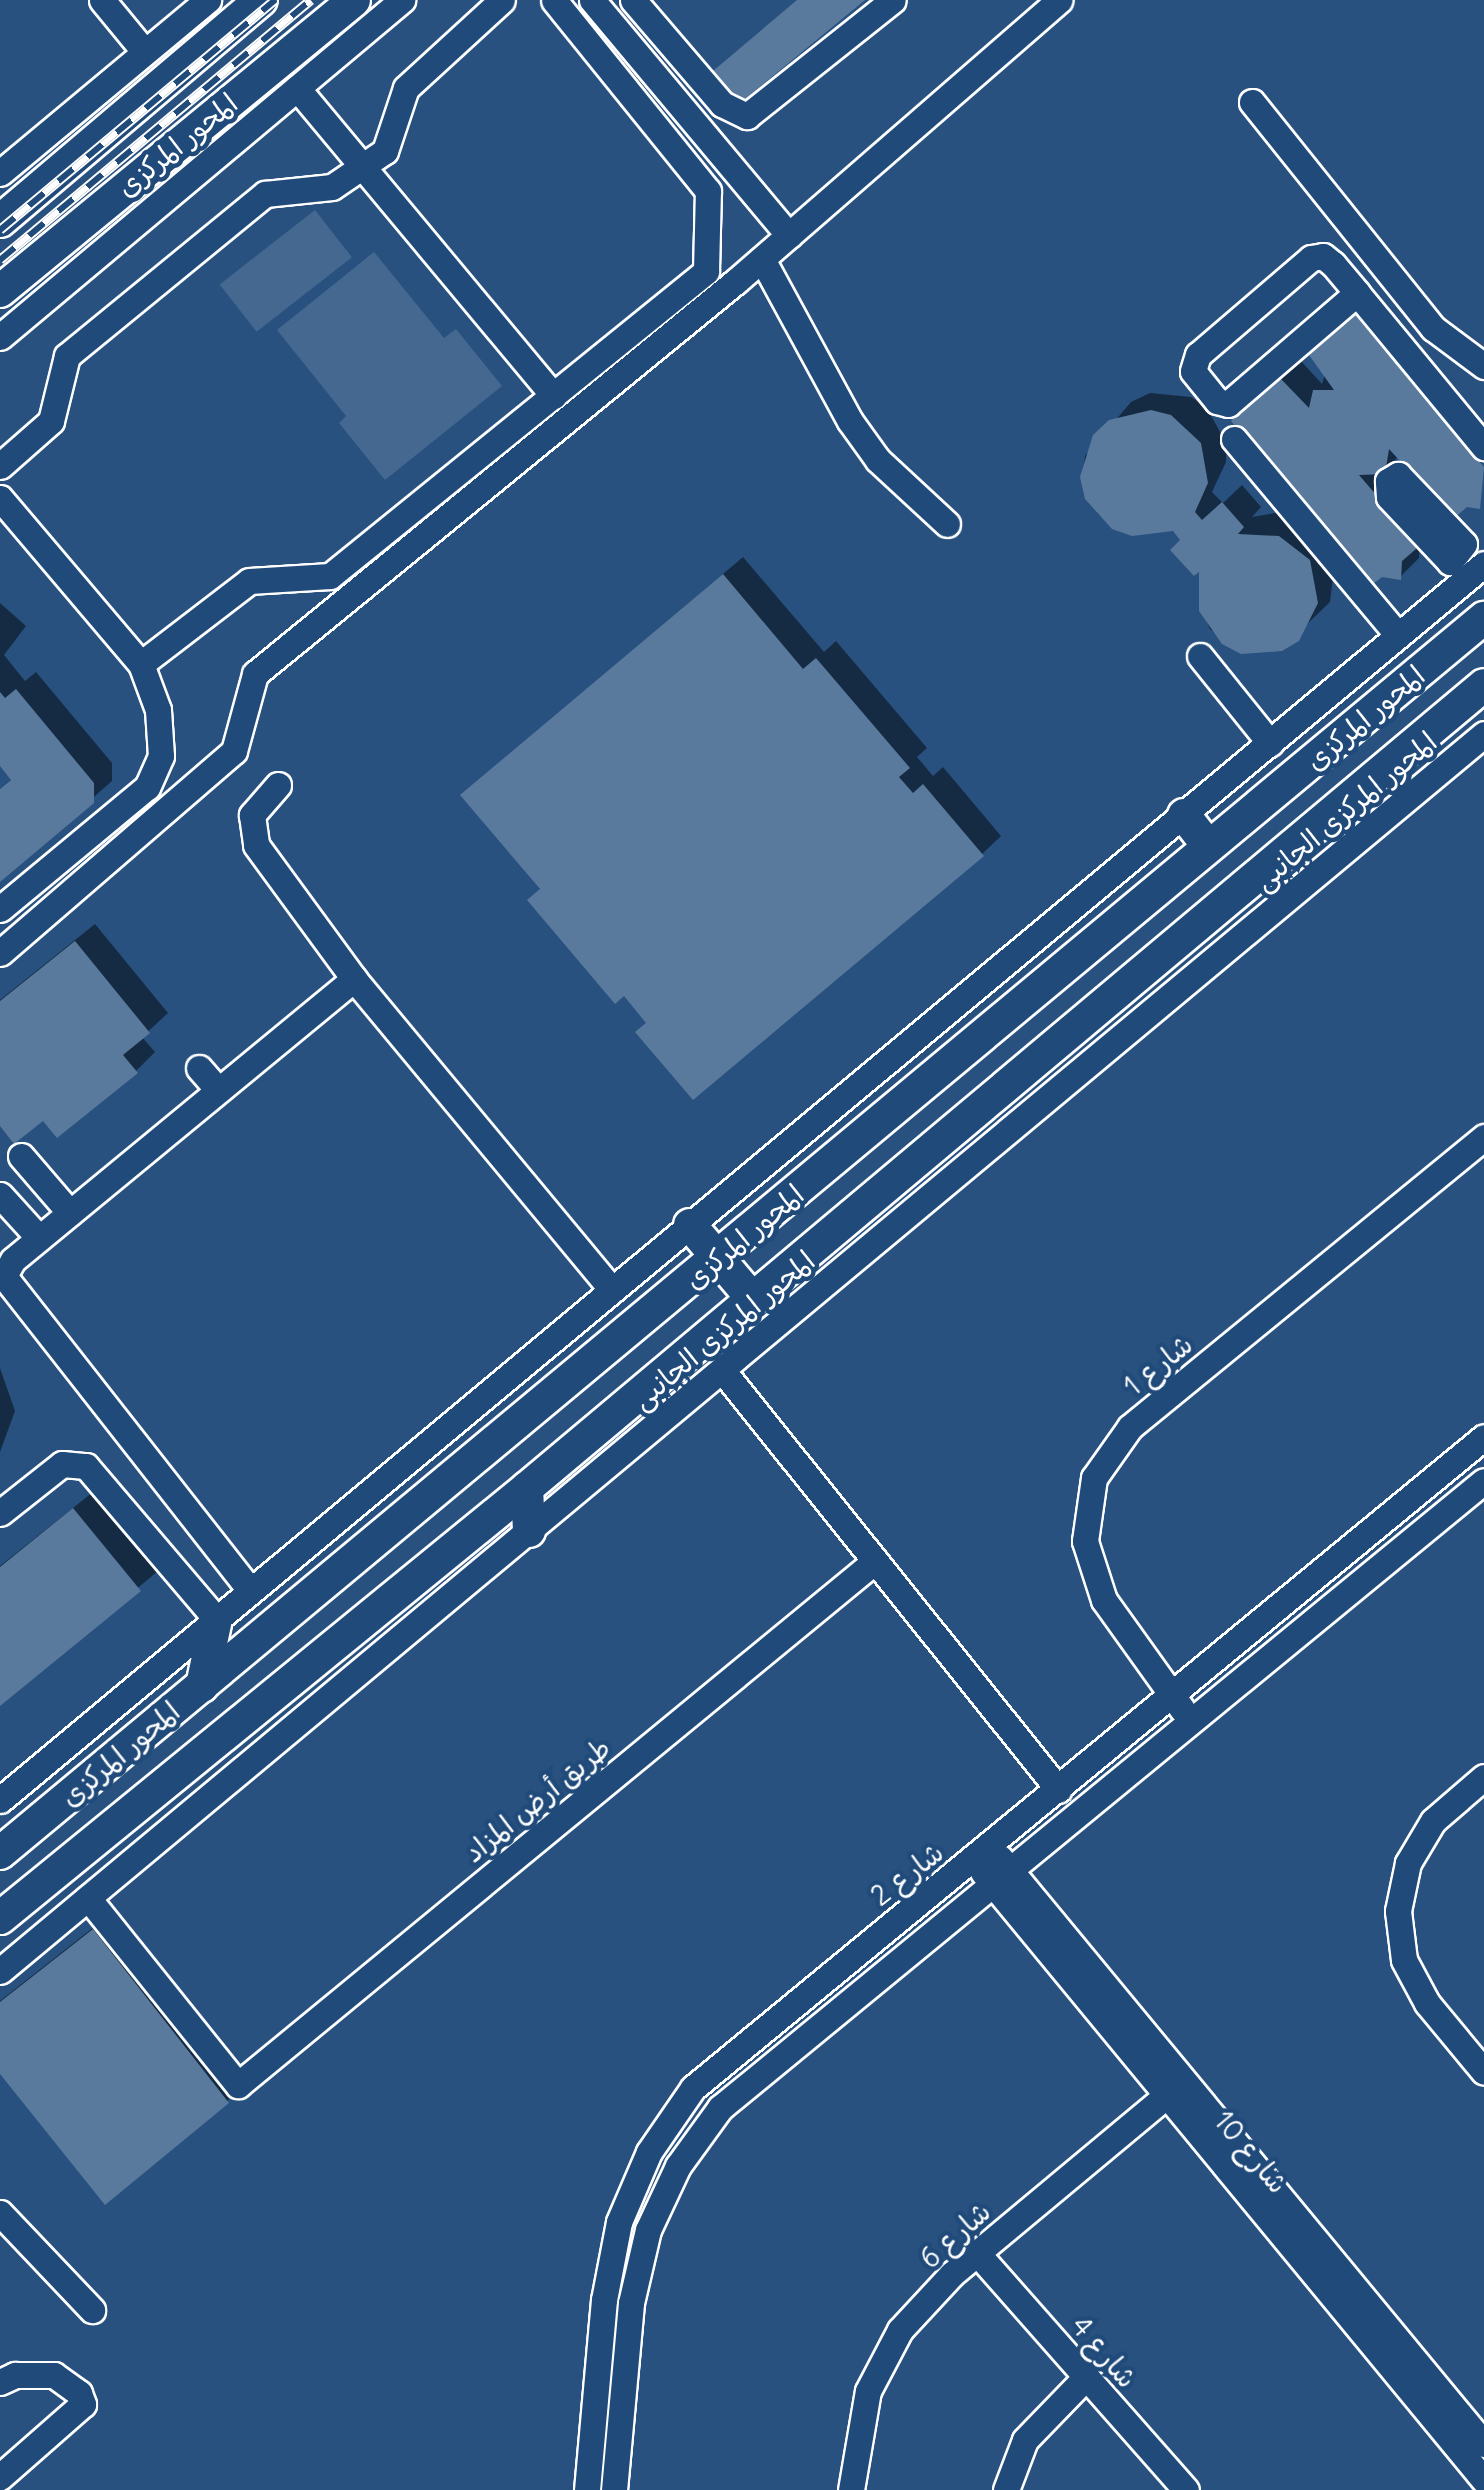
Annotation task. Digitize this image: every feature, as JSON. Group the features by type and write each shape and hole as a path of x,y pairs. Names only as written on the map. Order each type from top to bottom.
{"main road":[{"name":"المحور المركزى","path":"0,221 261,0"},
{"name":"المحور المركزى","path":"0,290 354,0"},
{"name":"المحور المركزى","path":"0,1853 1484,618"},
{"name":"المحور المركزى","path":"0,1918 526,1488 1484,685"},
{"path":"1184,814 1208,846"},
{"path":"1166,883 1164,898 1178,914 1229,900"},
{"path":"1048,978 1098,961 1112,972 1113,994"},
{"path":"690,1225 750,1297"},
{"path":"526,1488 529,1530"},
{"path":"202,1686 216,1619"}],"street":[{"path":"102,0 144,51"},
{"path":"0,174 208,0"},
{"path":"0,338 402,0"},
{"path":"0,466 51,421 67,356 271,190 332,187 364,167 394,138 406,88 502,0"},
{"path":"141,664 248,580 330,576 701,277 708,264 710,212 702,183 554,0"},
{"path":"592,0 789,236"},
{"path":"633,0 722,104 747,116 893,0"},
{"path":"0,953 234,751 255,674 762,259 1059,0"},
{"path":"298,88 554,396"},
{"path":"1252,102 1432,328 1484,366"},
{"path":"1357,293 1228,404 1217,402 1193,371 1198,355 1316,255 1328,259 1357,293 1484,447"},
{"path":"762,259 850,421 878,460 947,524"},
{"path":"1318,270 1333,313"},
{"path":"1234,438 1398,635"},
{"path":"0,498 141,664 160,729 154,778 0,909"},
{"path":"0,1800 1398,635 1471,565 1422,514"},
{"path":"1200,656 1270,743"},
{"name":"المحور المركزى الجانبى","path":"0,1972 1484,734"},
{"path":"278,784 252,815 252,839 354,978 612,1290"},
{"path":"250,1590 8,1288 8,1265 354,978"},
{"path":"199,1068 217,1089"},
{"name":"شارع 1","path":"1189,1720 1104,1600 1085,1540 1094,1478 1130,1427 1484,1136"},
{"path":"21,1156 70,1213"},
{"path":"0,1195 39,1238"},
{"path":"722,1370 1059,1790"},
{"name":"شارع 2","path":"588,2482 604,2300 619,2222 649,2152 693,2088 749,2036 982,1853 1484,1437"},
{"path":"0,1514 62,1464 86,1466 216,1619"},
{"path":"588,2482 614,2483 631,2304 648,2230 678,2166 720,2108 1484,1481"},
{"name":"طريق أرض المزاد","path":"88,1898 238,2085 875,1561"},
{"path":"1484,1776 1433,1821 1408,1863 1398,1911 1404,1960 1427,2003 1484,2072"},
{"name":"شارع 10","path":"982,1853 1484,2480"},
{"name":"شارع 10","path":"1174,2089 1484,2444"},
{"name":"شارع 6","path":"851,2490 868,2391 900,2330 977,2252 1174,2089"},
{"path":"0,2213 92,2310"},
{"path":"619,2222 648,2230"},
{"name":"شارع 4","path":"977,2252 1086,2378 1171,2485"},
{"path":"0,2382 15,2374 54,2375 80,2393 82,2404 0,2478"},
{"path":"1006,2490 1025,2440 1086,2378"}],"shaded area":[{"path":"315,210 352,257 257,332 220,284"},
{"path":"374,252 444,338 456,329 502,386 385,480 339,423 346,416 277,330"}],"building":[{"path":"797,0 865,0 739,104 713,71"},
{"path":"1359,313 1484,467 1480,509 1467,507 1453,519 1389,449 1385,474 1359,475 1415,540 1416,549 1402,561 1401,580 1382,577 1368,588 1231,421 1245,402 1281,379 1309,408 1313,390 1334,390 1309,355 1338,324"},
{"path":"1151,410 1171,415 1201,443 1208,483 1195,512 1202,520 1222,502 1244,527 1238,534 1279,536 1310,560 1318,603 1299,641 1282,651 1241,654 1222,644 1199,611 1199,572 1194,576 1170,550 1180,540 1173,531 1132,536 1112,529 1085,499 1080,477 1093,435 1109,420"},
{"path":"723,574 803,669 816,658 910,768 899,777 913,793 923,784 984,856 693,1100 635,1032 646,1023 624,996 615,1004 527,900 540,889 460,795"},
{"path":"16,689 94,783 94,803 0,882 0,789 11,780 0,766 0,692 5,698"},
{"path":"75,941 150,1033 123,1055 138,1073 57,1138 43,1121 14,1144 0,1126 0,1001"},
{"path":"73,1508 141,1591 0,1706 0,1567"},
{"path":"93,1929 229,2103 105,2205 0,2074 0,2002"}],"railway":[{"path":"0,230 275,0"},
{"path":"0,260 311,0"}]}
